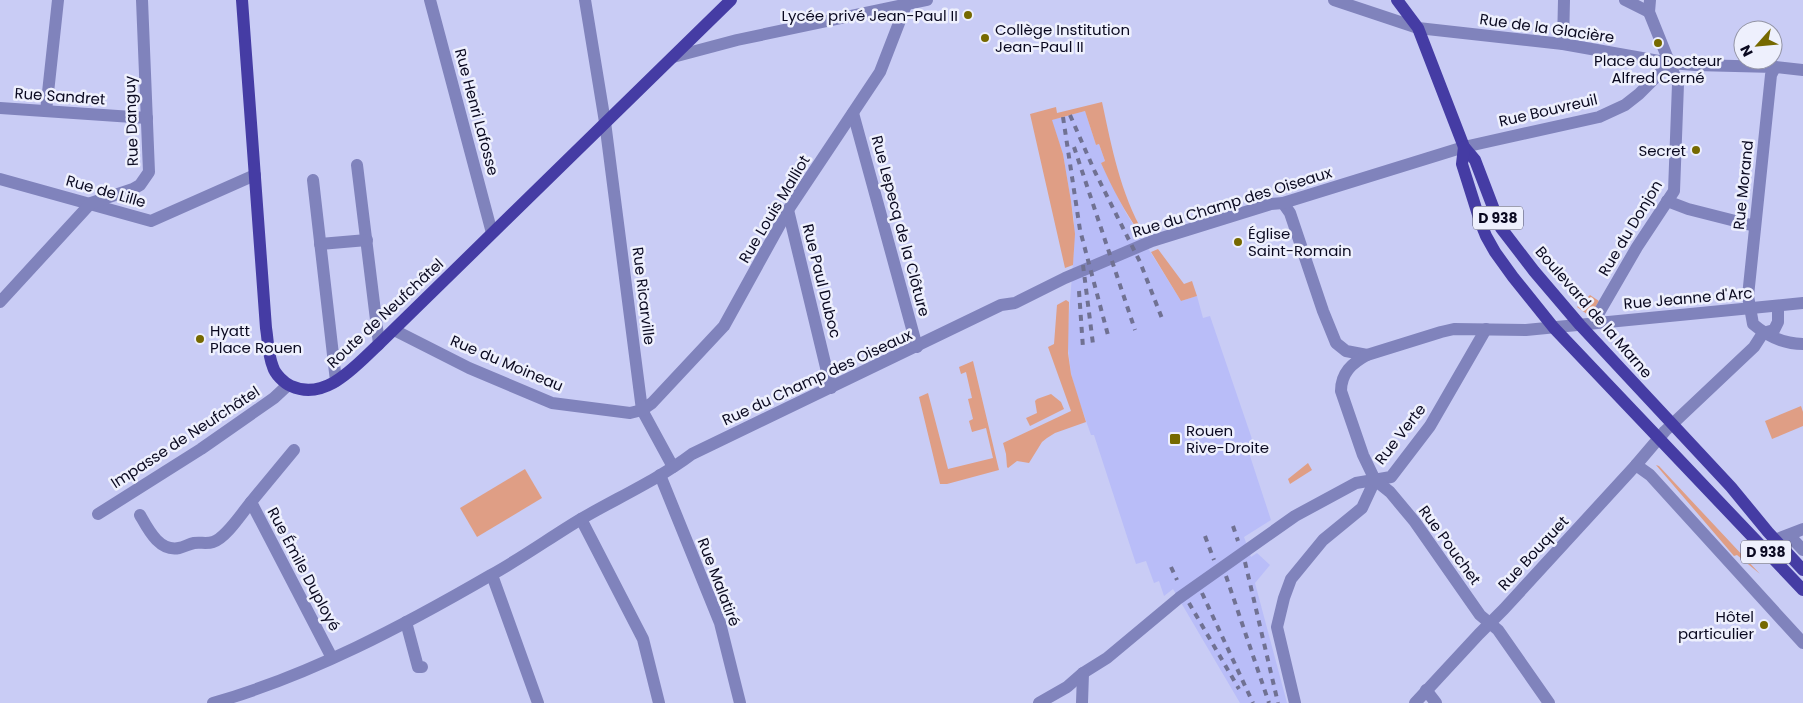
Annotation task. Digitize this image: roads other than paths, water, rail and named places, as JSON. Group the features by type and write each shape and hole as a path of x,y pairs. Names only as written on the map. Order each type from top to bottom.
{"main road":[{"path":"242,0 267,336 273,367 288,385"},
{"name":"Route de Neufchâtel","path":"288,385 300,390 309,391 330,385 380,344 731,0"},
{"name":"D 938","path":"1397,0 1413,18 1418,28 1464,147 1462,164 1486,236 1513,277 1554,328 1803,590"},
{"name":"Boulevard de la Marne","path":"1464,147 1475,160 1502,228 1534,271 1580,324 1731,487 1803,570"}],"street":[{"path":"46,111 58,0"},
{"name":"Rue Danguy","path":"91,203 133,189 140,185 149,172 142,0"},
{"name":"Rue Henri Lafosse","path":"430,0 492,233"},
{"name":"Rue Ricarville","path":"586,0 605,122 642,410 673,467"},
{"path":"673,57 737,40 927,0"},
{"name":"Rue de la Glacière","path":"1334,0 1418,28 1563,44 1670,63"},
{"path":"1563,44 1564,0"},
{"path":"1625,0 1650,6 1670,63 1733,65"},
{"name":"Rue Louis Malliot","path":"642,410 652,403 724,326 788,210 880,72 906,4"},
{"name":"Rue du Donjon","path":"1594,323 1637,247 1674,191 1676,180 1678,84 1670,63"},
{"name":"Rue Bouvreuil","path":"1464,147 1599,117 1625,105 1639,94 1670,63"},
{"path":"1783,67 1803,70"},
{"name":"Rue Morand","path":"1750,309 1748,296 1771,75 1773,70"},
{"name":"Rue Sandret","path":"0,108 147,118"},
{"name":"Rue Lepecq de la Clôture","path":"854,113 917,347"},
{"name":"Rue du Champ des Oiseaux","path":"213,703 307,669 406,622 492,575 581,519 673,467 692,454 1001,305 1015,303 1065,278 1152,241 1464,147"},
{"path":"357,165 380,344"},
{"name":"Rue de Lille","path":"0,179 151,221 255,175"},
{"path":"313,180 336,381"},
{"path":"1667,201 1688,209 1755,226"},
{"path":"0,302 91,203"},
{"path":"1283,203 1290,213 1333,335 1340,347 1356,354 1366,355"},
{"name":"Rue Paul Duboc","path":"788,210 831,388"},
{"path":"320,244 366,240"},
{"name":"Rue Jeanne d'Arc","path":"1366,355 1448,330 1554,328 1803,303"},
{"name":"Rue Bouquet","path":"1415,703 1636,465 1672,423 1754,347 1763,333 1774,330 1778,322 1778,306"},
{"path":"1750,309 1753,324 1763,333 1786,343 1803,344"},
{"name":"Rue Verte","path":"1083,673 1107,658 1179,598 1316,504 1356,483 1390,477 1430,426 1486,329"},
{"name":"Rue du Moineau","path":"394,330 469,368 552,403 630,413 642,410"},
{"path":"1295,703 1277,627 1290,579 1322,540 1362,508 1375,480 1363,455 1341,391 1342,380 1347,369 1366,355"},
{"name":"Impasse de Neufchâtel","path":"98,514 201,449 274,398 288,385"},
{"name":"Rue Émile Duployé","path":"294,450 251,502 332,658"},
{"path":"1636,465 1650,475 1803,643"},
{"name":"Rue Malatiré","path":"660,474 720,623 740,703"},
{"name":"Rue Pouchet","path":"1375,480 1390,492 1415,522 1480,615 1498,630 1549,703"},
{"path":"140,515 156,540 165,546 177,548 193,543 213,542 219,539 234,524 251,502"},
{"path":"581,519 643,639 659,703"},
{"path":"1775,540 1803,529"},
{"path":"1789,535 1803,550"},
{"path":"492,575 538,703"},
{"path":"406,622 418,667 422,667"},
{"path":"1039,703 1067,686 1083,673"},
{"path":"1082,703 1083,673"},
{"path":"1426,690 1436,703"}],"railway":[{"path":"1070,115 1095,172 1140,262 1163,321"},
{"path":"1063,117 1080,230 1109,339"},
{"path":"1074,147 1135,330"},
{"path":"1083,265 1093,344"},
{"path":"1079,291 1083,348"},
{"path":"1233,526 1238,541"},
{"path":"1205,536 1214,560"},
{"path":"1245,562 1278,703"},
{"path":"1171,567 1177,580"},
{"path":"1226,576 1269,703"},
{"path":"1202,593 1253,703"},
{"path":"1189,603 1239,689"}],"place":[{"name":"Lycée privé Jean-Paul II","path":"968,15"},
{"name":"Collège Institution Jean-Paul II","path":"985,38"},
{"name":"Place du Docteur Alfred Cerné","path":"1658,43"},
{"name":"Secret","path":"1696,150"},
{"name":"Église Saint-Romain","path":"1238,242"},
{"name":"Hyatt Place Rouen","path":"200,339"},
{"name":"Rouen Rive-Droite","path":"1175,439"},
{"name":"Hôtel particulier","path":"1764,625"}]}
